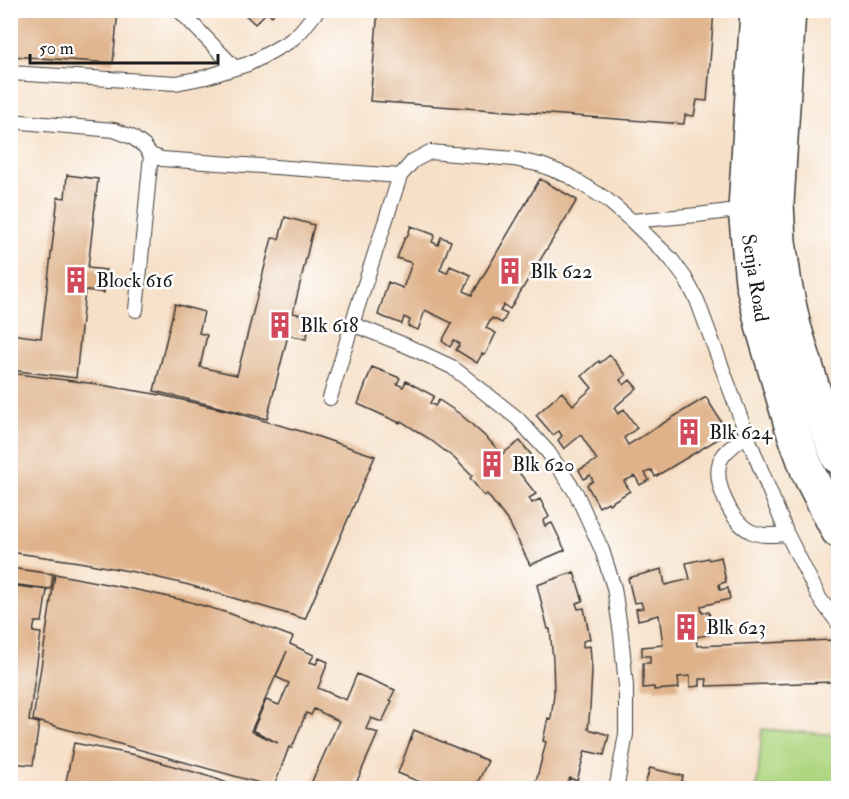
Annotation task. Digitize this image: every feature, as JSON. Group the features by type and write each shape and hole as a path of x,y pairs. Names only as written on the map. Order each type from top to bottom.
{"street":[{"name":"Senja Road","path":"757,10 745,209 752,282 788,416 808,472 838,531"},
{"name":"Senja Road","path":"789,10 777,203 779,242 785,285 795,326 815,395 838,457"}],"lane":[{"path":"179,10 235,68"},
{"path":"10,73 176,83 206,77 248,64 290,41 318,10"},
{"path":"10,122 114,130 132,137 151,155 162,159 400,176"},
{"path":"330,398 400,176 413,161 430,152 514,159 541,165 569,176 606,199 632,221 671,259 685,278 697,300 787,534 820,599 838,623"},
{"path":"136,310 151,155"},
{"path":"632,221 745,209"},
{"path":"352,324 452,367 517,418 548,452 576,493 603,550 614,588 621,634 626,686 626,734 616,789"},
{"path":"747,435 720,461 718,478 722,493 741,526 763,535 787,534"}],"green space":[{"path":"762,729 838,735 838,788 757,788"}],"building":[{"path":"10,10 118,10 113,63 10,56"},
{"path":"240,10 276,10 272,16 267,12 255,24"},
{"path":"378,10 714,10 707,101 697,100 694,116 685,115 684,124 370,101"},
{"name":"Block 616","path":"67,175 98,179 88,268 106,270 104,293 85,290 76,378 10,370 10,334 41,338 58,197 65,198"},
{"name":"Blk 622","path":"540,179 577,200 510,309 504,305 500,311 507,314 502,323 492,318 486,328 496,333 485,355 482,354 477,363 456,350 460,344 454,340 450,347 442,341 452,323 425,310 418,330 408,326 410,320 404,317 402,324 378,315 388,282 403,288 412,263 397,258 411,226 435,235 432,242 438,245 441,237 451,241 440,270 447,273 450,266 471,275 464,291 472,295"},
{"name":"Blk 618","path":"285,217 314,225 293,313 312,317 306,339 288,335 267,419 154,391 175,304 204,312 199,333 207,335 200,367 237,375 272,238 279,239"},
{"name":"Blk 624","path":"610,355 626,375 620,380 624,385 630,380 637,388 614,408 618,414 624,409 637,428 624,438 628,445 706,397 728,433 655,477 652,470 645,473 649,480 640,485 635,476 624,481 630,491 609,504 608,502 599,507 587,485 593,481 590,475 584,479 579,470 597,460 581,435 564,449 558,440 562,436 559,431 553,435 536,415 562,392 573,405 592,388 582,376 599,361 600,363"},
{"name":"Blk 620","path":"372,367 400,378 397,384 403,387 406,381 434,396 430,403 435,406 439,400 460,414 502,454 520,441 533,457 517,470 536,494 529,498 532,503 540,499 549,517 543,521 545,526 552,523 565,550 530,565 510,524 487,494 484,496 470,478 472,476 454,458 401,421 400,423 358,404"},
{"path":"10,373 161,395 304,432 375,456 305,619 189,585 134,572 10,552"},
{"name":"Blk 623","path":"721,557 726,582 719,584 720,590 728,588 730,599 701,606 702,613 709,612 713,634 696,637 697,646 831,640 834,682 706,686 707,679 700,679 700,686 690,687 690,676 678,677 679,688 654,690 654,687 643,688 643,663 650,663 650,656 642,656 642,647 663,645 659,615 638,620 636,609 643,608 641,602 634,603 628,578 662,569 665,585 690,579 686,563"},
{"path":"10,568 53,574 51,589 10,584"},
{"path":"574,572 583,601 576,603 578,609 584,608 590,639 583,641 583,647 590,646 592,671 588,729 609,735 604,755 585,751 577,781 570,778 567,783 575,786 574,788 532,788 537,778 546,742 543,741 548,718 551,719 554,694 550,629 548,629 537,585"},
{"path":"55,574 187,601 231,614 293,637 290,644 314,655 310,662 316,664 319,658 328,662 318,688 346,700 357,674 395,690 382,722 371,718 366,729 378,733 354,788 309,788 339,721 314,709 311,715 306,713 292,748 289,747 274,787 33,720","holes":["287,651 276,677 289,683 279,705 266,700 253,730 278,743 251,731"]},
{"path":"10,585 47,590 42,622 35,622 33,632 41,633 29,721 39,723 33,765 10,763"},
{"path":"414,730 488,761 475,788 434,788 398,773"},
{"path":"74,743 136,755 240,788 103,788 66,781"},
{"path":"650,768 683,776 680,788 644,788"}],"place":[{"name":"Blk 622","path":"510,271"},
{"name":"Block 616","path":"76,280"},
{"name":"Blk 618","path":"280,325"},
{"name":"Blk 624","path":"689,432"},
{"name":"Blk 620","path":"492,464"},
{"name":"Blk 623","path":"686,627"}]}
